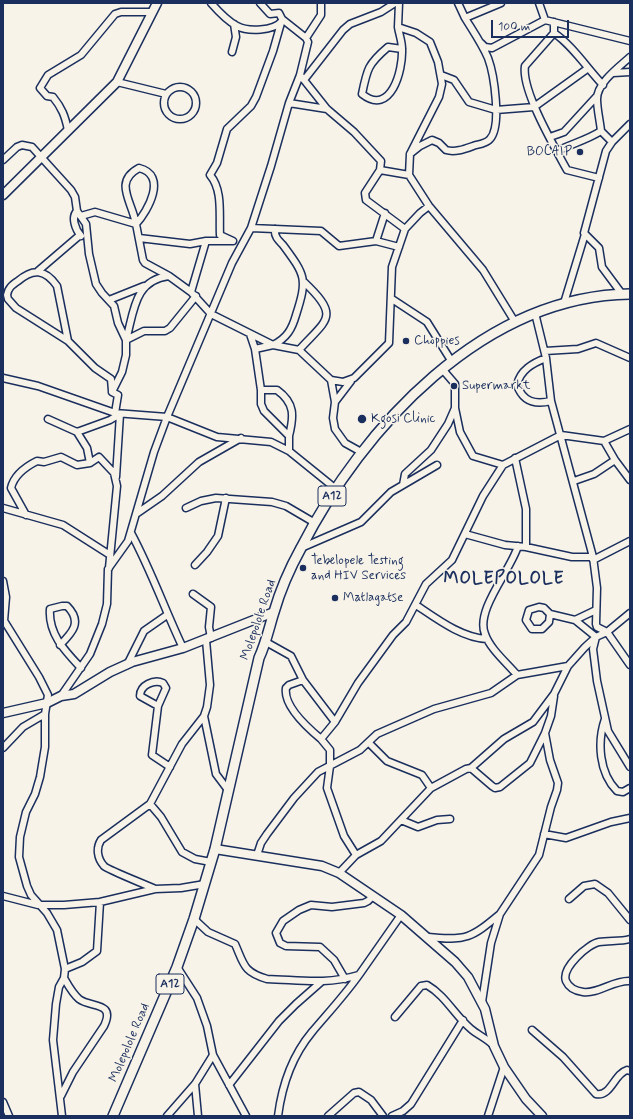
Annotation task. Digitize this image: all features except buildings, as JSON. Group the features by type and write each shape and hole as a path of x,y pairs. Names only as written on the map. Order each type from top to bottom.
{"main road":[{"name":"Molepolole Road","path":"113,1116 177,967 194,919 215,848 259,658 266,642 274,612 301,548 336,489 363,453 398,412 452,362 486,337 535,313 564,303 626,294"}],"street":[{"path":"3,195 117,82 157,3"},
{"path":"234,241 220,235 220,202 216,182 210,175 217,163 227,130 251,106 256,97 273,51 281,21 279,13 270,14 260,3"},
{"path":"306,38 320,15 322,3"},
{"path":"108,570 126,545 166,417 242,241 251,228 289,103 302,78 343,30 350,24 381,12 395,3"},
{"path":"399,3 398,27 402,49 396,85 387,97 378,101 370,100 362,94 366,72 373,59 388,47 402,49"},
{"path":"410,154 420,146 432,140 451,152 484,143 490,140 494,131 496,110 495,84 488,58 458,3"},
{"path":"466,18 501,3"},
{"path":"539,3 545,20"},
{"path":"215,5 238,27 252,29 267,28 281,21"},
{"path":"68,130 64,112 60,106 53,97 47,96 40,88 48,75 81,55 115,14 121,12 152,12"},
{"path":"477,39 485,47 492,48 545,20 630,41"},
{"path":"281,21 306,38 308,42 302,78 326,109 354,132 381,161 380,170 364,196 366,200 405,229"},
{"path":"554,22 554,33 525,66 525,73 534,106 567,170 599,178"},
{"path":"232,52 236,37 234,24"},
{"path":"398,27 416,33 430,42 441,75 442,84 438,97 410,154 409,175 429,206 483,270 515,322"},
{"path":"554,33 566,42 587,69 603,85"},
{"path":"550,137 564,132 597,96 603,85 630,57"},
{"path":"441,75 454,80 469,102 496,110 534,106 587,69"},
{"path":"613,74 630,72"},
{"path":"117,82 166,94 176,87 189,89 196,99 194,111 184,119 172,117 164,107 166,94"},
{"path":"597,96 601,131 612,142"},
{"path":"289,103 326,109"},
{"path":"564,303 585,234 584,233 606,151 612,142 630,124"},
{"path":"557,151 601,131"},
{"path":"3,160 17,147 22,145 32,147 71,190 79,214 86,224 96,284 114,306 118,323 126,340"},
{"path":"136,224 148,208 154,187 153,178 146,169 139,168 132,172 125,181 125,188 134,213 136,224 139,238 143,260 148,266 169,276 191,292 211,314 273,345 299,350 331,380 339,382 351,381"},
{"path":"380,170 409,175"},
{"path":"335,402 351,381 389,343 392,299 391,270 405,229 429,206"},
{"path":"90,254 84,239 75,226 74,218 79,214 95,212 136,224"},
{"path":"376,241 385,214"},
{"path":"251,228 321,231 336,242 338,246 376,241 399,247"},
{"path":"275,229 276,237 298,266 304,282 321,299 327,310 327,318 322,327 299,350"},
{"path":"585,234 599,248 602,267 626,294"},
{"path":"38,272 80,235"},
{"path":"139,238 190,244 206,241 242,241"},
{"path":"191,292 206,241"},
{"path":"68,341 57,286 52,280 38,272 30,272 12,285 8,290 8,299 26,315 68,341 94,368 110,379 112,392"},
{"path":"109,300 144,286 154,279 169,276"},
{"path":"255,348 273,345 281,341 292,329 302,298 304,282"},
{"path":"112,392 122,372 126,355 126,340 137,299 144,286"},
{"path":"126,340 144,331 165,331 170,328 196,296"},
{"path":"392,299 427,322 452,362"},
{"path":"535,313 545,351 551,402 574,481 593,558 597,588 597,627 607,632 630,665"},
{"path":"250,334 255,348 262,407 289,436"},
{"path":"545,351 578,349 596,344 630,358"},
{"path":"546,358 528,367 522,373 517,385 522,395 532,403 540,404 551,402"},
{"path":"443,370 455,384 455,408 460,432 473,456 503,465"},
{"path":"3,378 38,386 117,414 166,417 210,435 271,442 289,451 336,489"},
{"path":"331,380 335,402 333,418 335,428 345,443 363,453"},
{"path":"261,390 276,390 289,401 292,417 289,436 289,451"},
{"path":"60,696 90,654 105,613 108,570 117,493 118,395 112,392"},
{"path":"403,485 405,474 431,450 448,424 455,408"},
{"path":"77,432 110,420 117,414"},
{"path":"48,418 77,432 87,448 90,463"},
{"path":"321,739 335,722 358,683 393,634 406,622 426,584 452,560 483,496 503,465 561,435 604,440 630,429"},
{"path":"136,514 162,496 200,462 241,438"},
{"path":"604,440 614,460 626,477 630,480"},
{"path":"26,515 11,488 13,480 23,470 37,461 44,462 61,457 77,465 90,463 99,457 110,467 116,478"},
{"path":"515,458 526,509 526,547"},
{"path":"574,481 594,474 614,460"},
{"path":"301,548 361,522 385,497 437,465"},
{"path":"186,508 201,501 226,498 279,503 315,523"},
{"path":"195,564 207,552 218,536 226,498"},
{"path":"3,508 62,525 110,555"},
{"path":"131,533 148,565 167,615 183,648"},
{"path":"464,534 505,546 526,547 572,557 593,558 630,541"},
{"path":"517,675 487,639 483,630 487,605 515,557 518,546"},
{"path":"3,581 6,597 4,620 45,687 48,695 45,714 46,737 39,781 35,794 26,812 20,837 19,857 27,886 38,905 47,913 57,930 65,969 64,978 59,987 56,1004 53,1040 61,1096 62,1116"},
{"path":"155,889 104,866 98,854 97,846 101,840 150,804 189,733 204,716 208,703 210,685 209,627 211,607 192,594"},
{"path":"416,605 451,628 479,639 487,639"},
{"path":"60,645 75,628 73,614 67,606 50,609 49,619 60,645 81,668"},
{"path":"575,620 596,610"},
{"path":"3,713 47,703 60,696 74,694 110,672 127,665 209,639 274,612"},
{"path":"339,872 356,855 381,841 431,788 466,769 471,768 504,739 533,722 554,694 568,666 596,637 607,632 630,613"},
{"path":"550,614 575,620 596,637"},
{"path":"127,665 144,631 167,615"},
{"path":"596,637 593,649 605,719 612,738 630,768"},
{"path":"266,642 291,656 303,680 335,722"},
{"path":"257,855 260,843 294,798 318,772 360,750 382,731 434,708 491,693 517,675 568,666"},
{"path":"303,680 289,685 286,688 287,695 301,722 321,739 330,750 330,766 327,788 344,836 356,855"},
{"path":"158,706 141,698 139,693 147,684 160,681 166,688 158,706 152,755 170,767"},
{"path":"471,768 495,788 500,787 530,763 545,733 554,694"},
{"path":"3,748 23,727 45,714"},
{"path":"204,716 216,774 228,790"},
{"path":"605,719 601,747 604,767 617,791 623,792 630,788"},
{"path":"428,937 452,940 468,938 478,932 500,914 535,863 539,855 558,783 550,760 545,733"},
{"path":"369,743 387,761 422,776 431,788"},
{"path":"150,804 161,817 182,852 195,859 211,862"},
{"path":"544,834 566,838 611,822 630,818"},
{"path":"401,820 418,827 437,820 450,819"},
{"path":"215,848 322,866 339,872 401,915 428,937 462,969 473,986 482,1002 494,1046 504,1067 526,1099 542,1116"},
{"path":"3,896 38,905 64,905 100,902 155,889 181,888 205,884"},
{"path":"569,898 584,886 595,884 608,894 630,920"},
{"path":"345,979 334,960 320,947 286,946 280,943 276,933 283,921 304,908 310,906 332,907 364,902 371,899 373,896"},
{"path":"65,969 82,962 97,951 100,902"},
{"path":"482,1002 491,943 500,914"},
{"path":"278,1116 282,1092 294,1059 312,1032 341,1000 401,915"},
{"path":"194,919 208,932 235,944 243,964 260,977 267,980 321,982 345,979 358,975"},
{"path":"630,939 599,942 591,945 566,970 565,976 566,981 572,988 584,993 621,981 630,981"},
{"path":"177,967 197,998 207,1026 213,1056 246,1116"},
{"path":"61,1096 73,1072 104,1026 107,1017 107,1013 102,1007 80,1000 71,990 64,978"},
{"path":"229,1085 279,1021 321,982"},
{"path":"395,1017 421,986 427,984 449,1003 471,1030 486,1037 494,1046"},
{"path":"392,1116 403,1111 411,1104 463,1020"},
{"path":"532,1030 566,1060 596,1094 603,1094 606,1092 621,1073 627,1070 630,1071"},
{"path":"167,1116 195,1084 213,1056"},
{"path":"488,1116 504,1067"},
{"path":"195,1084 198,1116"},
{"path":"328,1116 354,1093 359,1092 371,1100 383,1116"},
{"path":"3,1102 10,1116"}],"place":[{"name":"BOCAIP","path":"580,152"},
{"name":"Choppies","path":"406,341"},
{"name":"Supermarkt","path":"454,386"},
{"name":"Kgosi Clinic","path":"362,419"},
{"name":"Tebelopele Testing and HIV Services","path":"303,568"},
{"name":"Matlagatse","path":"335,598"}],"district":[{"name":"MOLEPOLOLE","path":"504,579"}]}
